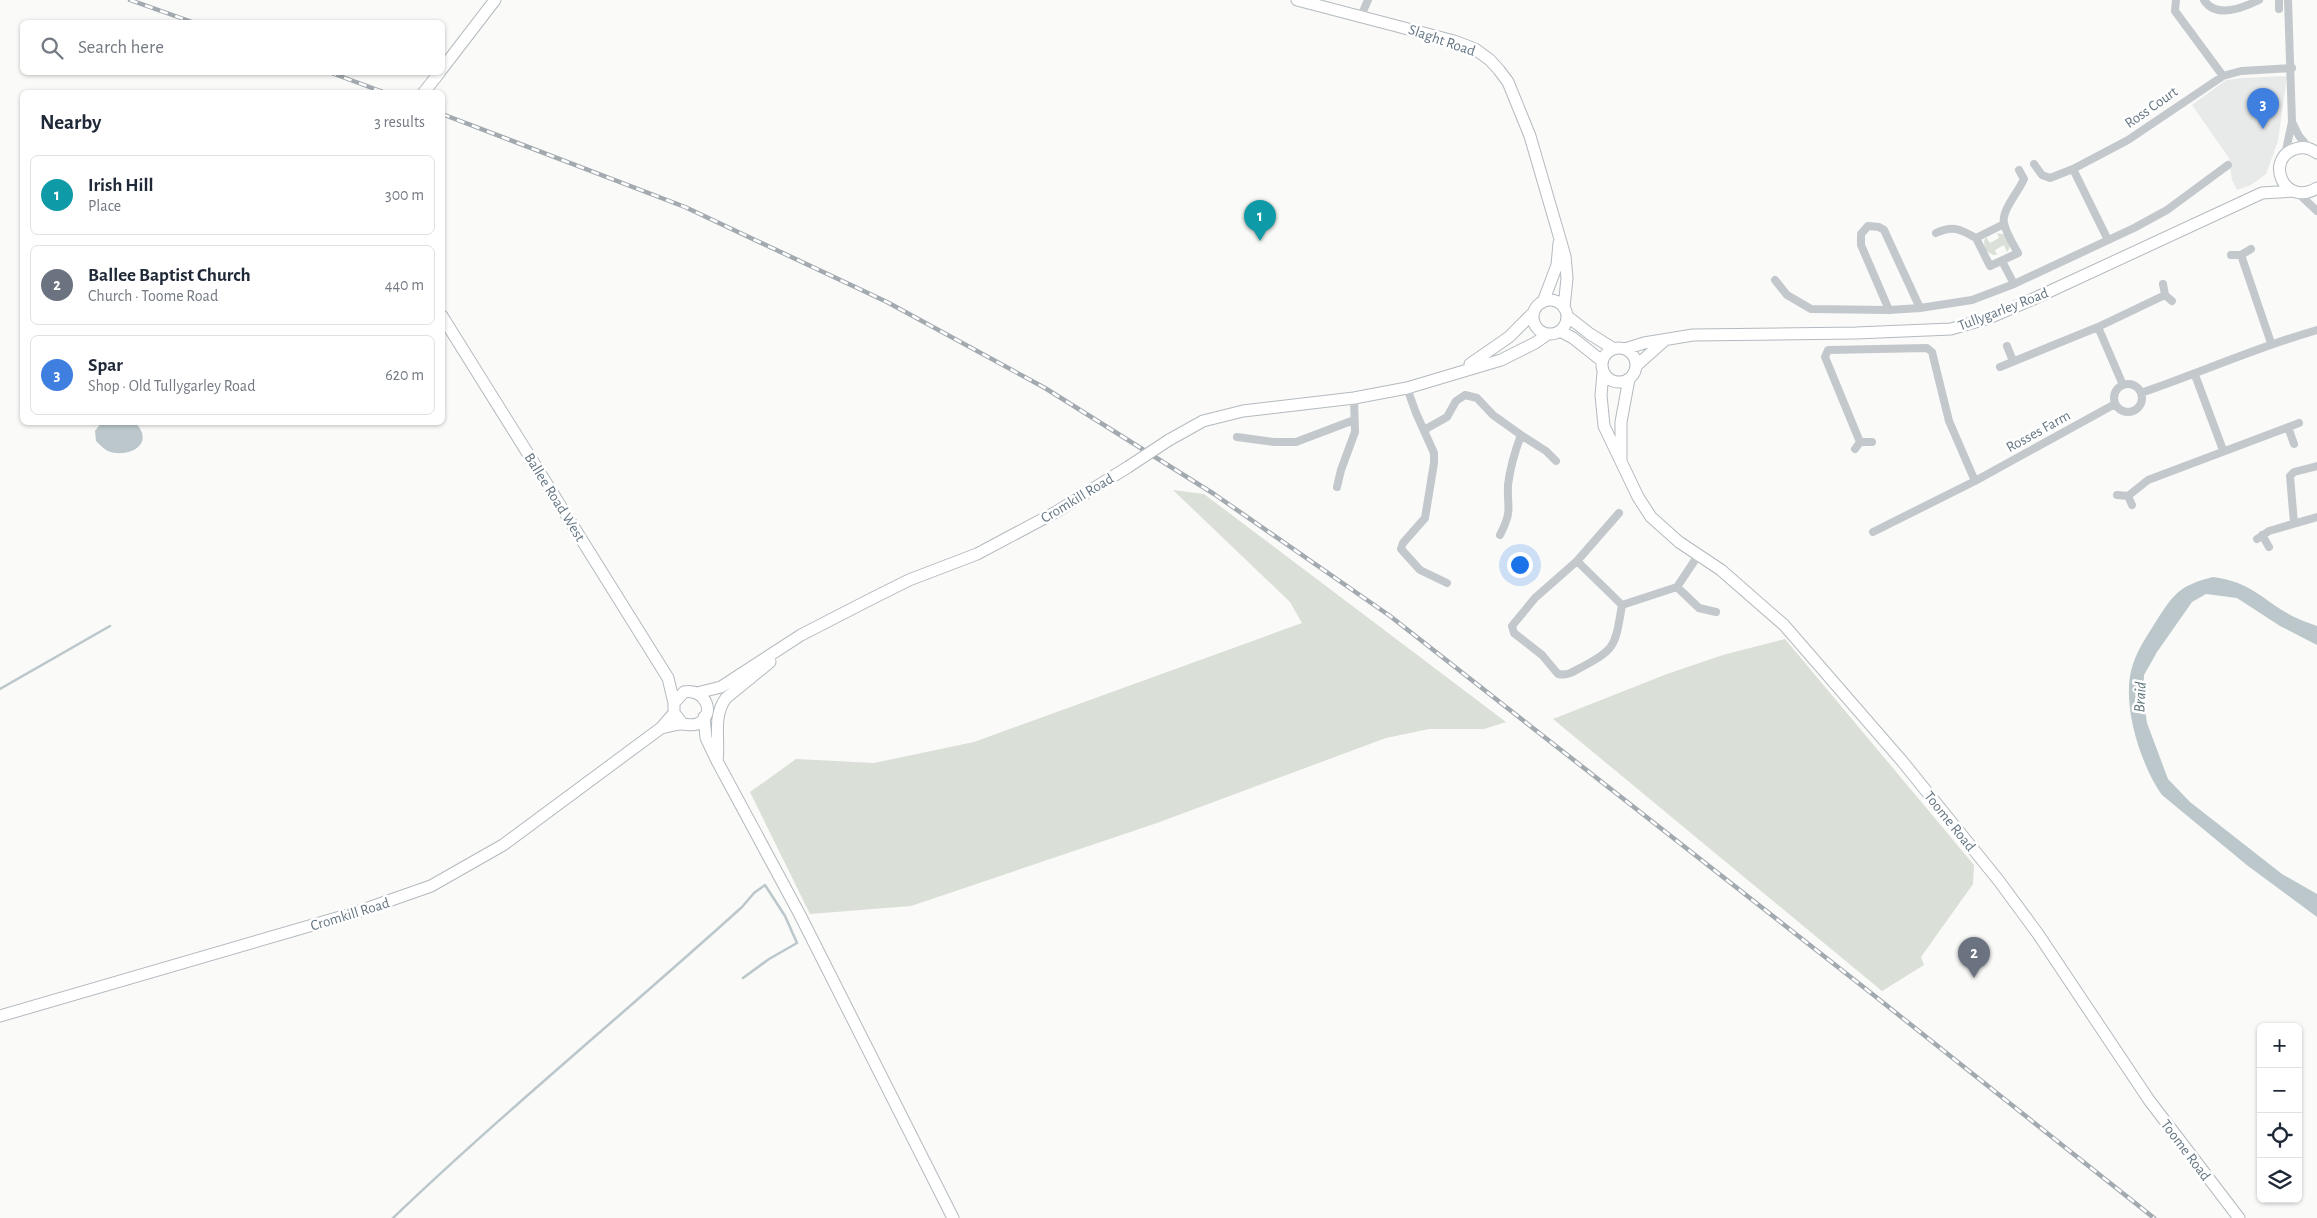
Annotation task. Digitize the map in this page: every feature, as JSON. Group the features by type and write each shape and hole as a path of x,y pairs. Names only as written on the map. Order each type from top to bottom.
{"street":[{"path":"445,66 495,0"},
{"name":"Slaght Road","path":"1297,0 1454,41 1475,49 1490,60 1508,82 1530,136 1568,266 1566,312"},
{"path":"1361,16 1368,0"},
{"path":"2176,0 2175,11 2223,76"},
{"path":"2204,0 2208,7 2218,11 2250,4 2259,0"},
{"path":"2279,0 2279,9"},
{"path":"2285,155 2292,122 2292,68 2288,0"},
{"name":"Ross Court","path":"2034,164 2042,174 2050,178 2073,169 2128,140 2223,76 2241,71 2292,68"},
{"path":"426,90 438,75"},
{"path":"2292,122 2299,136 2315,151"},
{"path":"2285,155 2296,148 2315,151"},
{"name":"Tullygarley Road","path":"2262,193 2280,170 2285,155"},
{"path":"1775,280 1787,295 1811,309 1889,310 1920,308 1972,300 2014,284 2167,210 2228,165"},
{"path":"2073,169 2108,240"},
{"path":"1936,233 1948,227 1962,230 1976,238 1990,266 2018,253 2004,224 2004,218 2008,206 2024,179 2019,170"},
{"path":"2280,170 2282,180 2317,211"},
{"name":"Tullygarley Road","path":"1619,349 1693,335 1856,333 1951,329 1989,318 2031,300 2262,193 2304,193 2317,188"},
{"path":"1976,238 2004,224"},
{"path":"1889,310 1861,245 1861,234 1868,226 1879,227 1884,230 1920,308"},
{"name":"Slaght Road","path":"1543,302 1557,265 1559,234"},
{"path":"2231,255 2241,255 2251,249"},
{"path":"2241,255 2271,343"},
{"path":"2002,261 2014,284"},
{"path":"2163,284 2165,295 2172,301"},
{"path":"2000,366 2098,327 2165,295"},
{"path":"1552,300 1590,334 1632,354 1636,366 1635,372 1629,379 1615,382 1608,379 1603,367 1584,345 1554,333 1541,332 1535,324 1534,312 1543,302 1552,300"},
{"name":"Cromkill Road","path":"1454,374 1496,347 1534,312"},
{"path":"1554,333 1566,323 1566,312"},
{"name":"Ballee Road West","path":"445,321 668,678 674,708"},
{"path":"2098,327 2123,385"},
{"path":"2141,393 2195,375 2271,343 2317,330"},
{"name":"Cromkill Road","path":"692,692 720,687 790,642 902,584 977,554 1056,512 1169,440 1204,421 1243,411 1354,398 1407,388 1501,360 1554,333"},
{"path":"1636,366 1664,341"},
{"path":"2007,346 2013,361"},
{"path":"1860,442 1825,357 1828,350 1927,348 1932,352 1949,421 1975,481"},
{"path":"1603,367 1604,356 1619,349"},
{"name":"Toome Road","path":"1603,367 1601,395 1604,426 1638,497 1651,517 1678,542 1721,570 1784,625 1902,761 1999,881 2038,934 2148,1100 2239,1218"},
{"path":"2195,375 2224,450"},
{"name":"Toome Road","path":"1622,461 1621,422 1629,379"},
{"path":"2123,385 2136,386 2141,393 2141,402 2136,410 2122,411 2115,404 2115,393 2123,385"},
{"path":"1407,388 1434,453 1425,518 1401,549 1420,570 1447,583"},
{"path":"1424,430 1447,417 1456,401 1465,394 1477,398 1493,415 1546,451 1556,461"},
{"path":"1337,487 1355,432 1354,398"},
{"name":"Rosses Farm","path":"1873,532 1975,481 2115,404"},
{"path":"1238,437 1274,442 1296,442 1354,420"},
{"path":"2117,495 2128,496 2148,480 2299,423"},
{"path":"2288,427 2294,444"},
{"path":"1500,535 1509,517 1508,484 1521,435"},
{"path":"1860,442 1872,442"},
{"path":"1855,449 1860,442"},
{"path":"2294,523 2290,476 2294,472 2317,466"},
{"path":"2128,496 2132,505"},
{"path":"1619,513 1577,561 1556,578 1518,616 1512,626 1516,636 1542,654 1558,674 1568,674 1603,656 1612,646 1622,605"},
{"path":"2269,547 2260,537 2294,523 2317,517"},
{"path":"1622,605 1677,587 1699,554"},
{"path":"1577,561 1622,605"},
{"path":"1677,587 1699,608 1716,612"},
{"path":"717,761 719,746 718,713 721,704 741,685 784,652 790,642"},
{"name":"Ballee Road West","path":"668,678 692,692"},
{"name":"Cromkill Road","path":"706,712 720,687"},
{"path":"706,738 686,724 674,708 679,695 692,692 704,698 706,738 717,761 807,930 953,1218"},
{"name":"Cromkill Road","path":"0,1016 354,913 431,886 503,846 661,728 674,708"},
{"path":"686,724 697,724 706,712"},
{"name":"Cromkill Road","path":"661,728 686,724"}],"shaded area":[{"path":"2287,76 2278,141 2266,174 2251,185 2237,190 2232,180 2229,158 2192,105 2226,80"},
{"path":"1997,233 2006,235 2010,245 2007,252 2004,245 1995,250 1997,255 1993,255 1985,250 1984,241 1986,237 1990,243 1999,238"},
{"path":"1173,490 1204,494 1506,722 1484,729 1429,729 1386,738 1157,823 911,906 810,914 750,792 796,759 874,763 974,742 1302,623 1290,602"},
{"path":"1785,639 1974,865 1973,884 1921,957 1924,965 1882,991 1553,719 1667,674 1723,655"}],"water":[{"path":"100,425 137,425 143,439 141,444 132,451 113,453 96,441 95,431"},
{"name":"Braid","path":"2213,577 2226,579 2246,587 2292,616 2317,626 2317,645 2280,626 2237,598 2206,594 2192,602 2157,652 2144,675 2143,696 2147,723 2168,779 2190,802 2282,874 2317,894 2317,917 2248,866 2162,795 2146,767 2134,732 2129,696 2130,679 2133,664 2140,648 2172,598 2178,592 2201,580"}],"waterway":[{"path":"0,689 110,626"},
{"path":"393,1218 522,1100 765,885 785,916 797,943 769,959 743,978"}],"railway":[{"path":"130,0 186,20"},
{"path":"337,75 378,90"},
{"path":"445,115 685,207 887,302 1045,388 1214,494 1390,616 1871,993 2154,1218"}],"place":[{"name":"Spar","path":"2263,129"},
{"name":"Irish Hill","path":"1260,241"},
{"name":"Ballee Baptist Church","path":"1974,978"}]}
